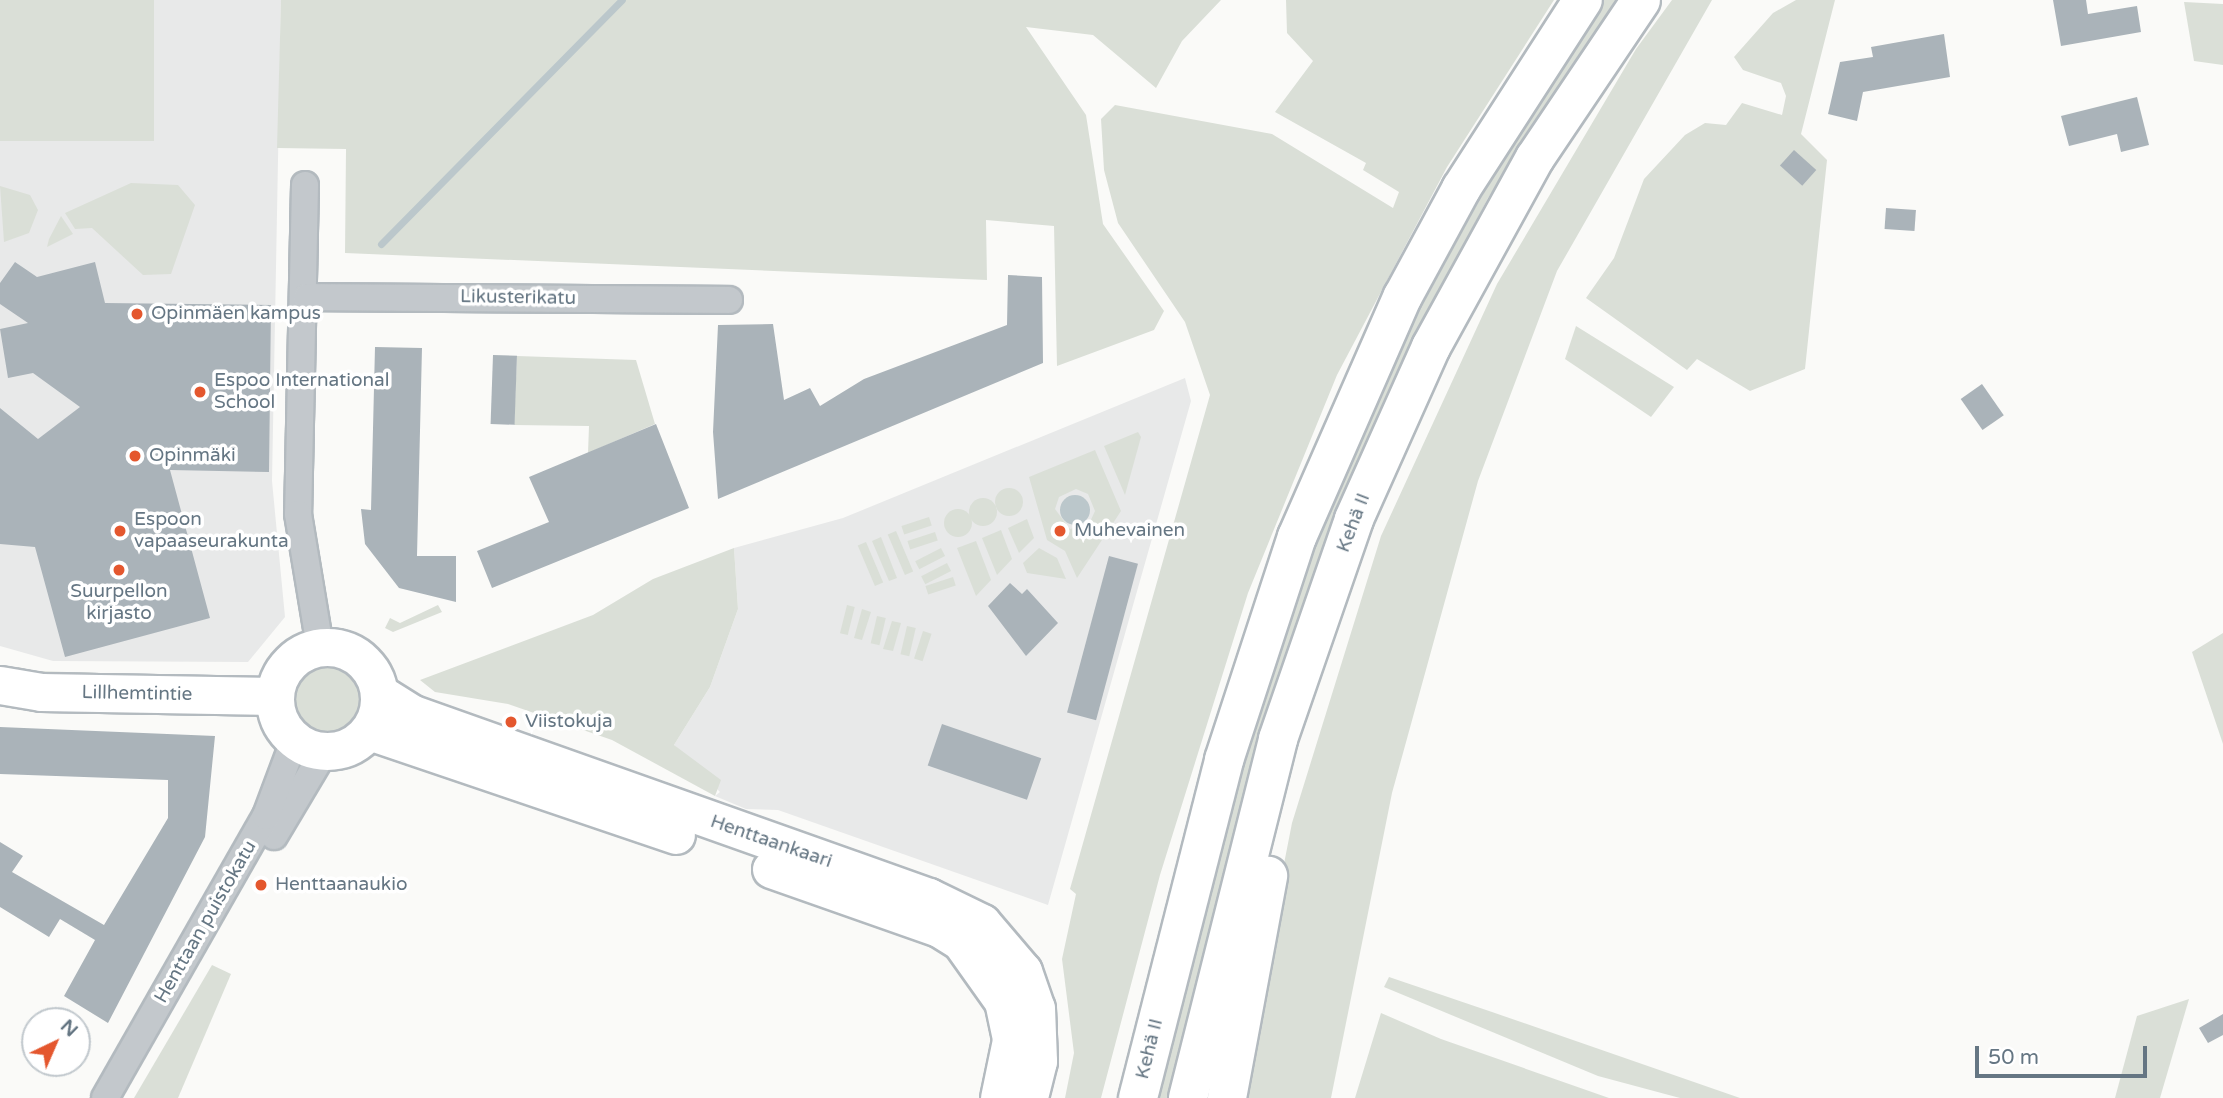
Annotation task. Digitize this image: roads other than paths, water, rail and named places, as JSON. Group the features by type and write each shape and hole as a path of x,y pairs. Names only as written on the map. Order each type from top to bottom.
{"highway":[{"name":"Kehä II","path":"1142,1083 1224,760 1297,537 1422,261 1583,0"},
{"name":"Kehä II","path":"1188,1098 1278,740 1354,519 1431,347 1535,158 1641,0"},
{"path":"1227,1098 1279,820 1278,740"},
{"path":"1121,1098 1142,1083"}],"main road":[{"path":"320,647 360,657 379,692 369,731 357,743 309,746 283,728 274,696 293,660 320,647"},
{"name":"Lillhemtintie","path":"0,685 41,692 274,696"},
{"name":"Henttaankaari","path":"379,692 413,715 929,897 982,923 1023,971 1036,1008 1038,1061 1029,1098"},
{"name":"Henttaankaari","path":"369,731 939,928 980,961 1003,1002 1011,1040 999,1098"}],"street":[{"path":"304,185 307,297 298,514 320,647"},
{"name":"Likusterikatu","path":"307,297 729,300"},
{"name":"Henttaan puistokatu","path":"105,1098 266,816 309,746"},
{"name":"Henttaan puistokatu","path":"124,1098 309,746"}],"waterway":[{"path":"381,244 622,0"}],"place":[{"name":"Opinmäen kampus","path":"137,314"},
{"name":"Espoo International School","path":"200,392"},
{"name":"Opinmäki","path":"135,456"},
{"name":"Espoon vapaaseurakunta","path":"120,531"},
{"name":"Muhevainen","path":"1060,531"},
{"name":"Suurpellon kirjasto","path":"119,570"},
{"name":"Viistokuja","path":"511,722"},
{"name":"Henttaanaukio","path":"261,885"}]}
